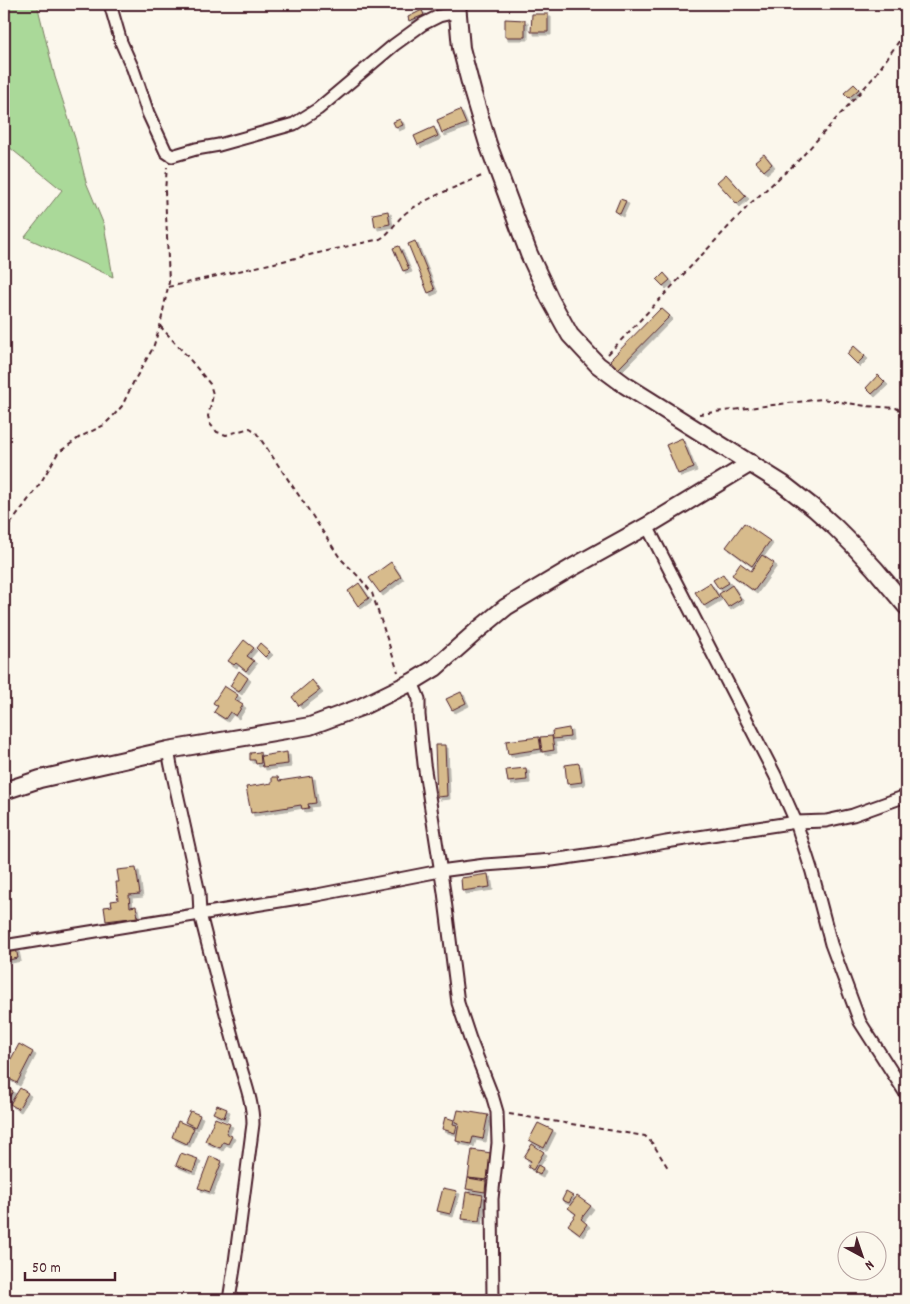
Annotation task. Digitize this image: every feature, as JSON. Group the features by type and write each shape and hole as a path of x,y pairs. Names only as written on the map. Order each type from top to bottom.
{"street":[{"path":"110,4 148,113 166,152 172,156 294,124 318,109 394,45 423,24 457,8 461,48 488,144 529,254 561,321 570,335 598,365 625,386 783,484 835,527 875,569 906,606"},
{"path":"4,791 40,779 168,750 310,726 361,707 435,668 506,607 572,567 647,526 751,463"},
{"path":"647,526 770,766 796,822 812,872 831,944 860,1022 906,1094"},
{"path":"407,684 419,699 424,764 444,892 458,1003 497,1112 498,1143 492,1199 493,1300"},
{"path":"168,750 198,893 200,914 240,1067 250,1095 253,1113 229,1300"},
{"path":"4,946 318,895 440,871 485,865 552,860 796,822 826,821 853,815 906,796"}],"path":[{"path":"598,365 751,203 797,162 874,77 906,31"},
{"path":"4,531 41,482 58,452 80,437 104,425 122,406 153,348 160,326 169,282 165,191 167,166 172,156"},
{"path":"168,287 372,242 390,232 401,217 417,206 497,169"},
{"path":"160,326 210,384 213,394 208,416 210,424 217,432 226,435 250,428 255,431 340,558 372,593 407,684"},
{"path":"680,420 703,413 822,400 896,408 906,413"},
{"path":"497,1112 645,1136 653,1144 668,1168"}],"green space":[{"path":"4,4 37,4 55,77 75,138 86,182 104,225 113,277 25,237 62,190 4,143"}],"building":[{"path":"422,10 424,15 409,21 408,17"},
{"path":"532,14 548,14 548,32 531,32"},
{"path":"505,19 525,20 525,37 505,37"},
{"path":"854,84 859,89 849,98 844,93"},
{"path":"460,110 466,124 442,133 437,120"},
{"path":"400,119 403,125 396,128 393,122"},
{"path":"434,127 438,136 418,145 414,136"},
{"path":"764,154 772,164 764,171 755,161"},
{"path":"726,174 746,196 737,204 717,182"},
{"path":"620,199 626,201 620,214 615,211"},
{"path":"388,211 390,224 375,227 373,214"},
{"path":"415,241 435,290 428,293 408,244"},
{"path":"399,246 409,269 403,271 393,248"},
{"path":"664,273 670,280 663,286 657,280"},
{"path":"661,308 670,316 618,369 610,360"},
{"path":"854,346 865,356 857,364 847,354"},
{"path":"878,375 885,382 872,394 866,388"},
{"path":"682,438 694,468 678,474 666,445"},
{"path":"744,523 770,541 752,566 726,547"},
{"path":"762,555 774,563 754,591 732,575 740,563 751,571"},
{"path":"391,562 401,577 380,593 369,578"},
{"path":"723,574 729,583 719,589 713,580"},
{"path":"359,583 369,598 358,606 348,591"},
{"path":"710,583 719,597 704,606 695,592"},
{"path":"732,585 741,599 728,607 719,594"},
{"path":"244,640 254,648 247,656 254,661 246,671 236,663 234,665 228,661"},
{"path":"260,643 270,652 265,657 256,648"},
{"path":"239,671 248,678 239,692 230,686"},
{"path":"312,680 320,690 299,706 292,697"},
{"path":"224,686 238,695 235,700 243,705 236,716 230,712 225,719 214,712 218,706 213,703"},
{"path":"461,692 466,703 452,710 446,699"},
{"path":"569,728 570,737 553,739 552,731"},
{"path":"552,736 554,750 542,752 540,737"},
{"path":"539,737 541,749 508,754 506,741"},
{"path":"435,745 445,745 447,796 437,797"},
{"path":"260,752 261,763 256,764 255,760 250,760 250,753"},
{"path":"287,752 288,764 263,767 261,756"},
{"path":"579,763 582,782 567,784 565,765"},
{"path":"526,768 527,780 508,782 506,770"},
{"path":"312,776 316,803 308,804 309,808 302,809 301,805 251,813 246,787 272,783 272,777 278,777 279,781"},
{"path":"136,868 140,894 129,895 130,907 136,906 138,917 106,921 104,907 112,906 111,901 118,900 116,882 119,882 117,870"},
{"path":"488,874 490,887 462,891 461,878"},
{"path":"16,948 18,958 4,961 4,950"},
{"path":"19,1044 33,1052 17,1083 4,1076 4,1072"},
{"path":"4,1085 13,1091 4,1106"},
{"path":"20,1088 28,1093 18,1109 10,1104"},
{"path":"217,1105 227,1109 224,1118 213,1113"},
{"path":"458,1110 488,1115 483,1139 473,1137 471,1144 456,1141 459,1123 455,1122"},
{"path":"190,1111 200,1115 195,1127 185,1122"},
{"path":"445,1117 454,1120 453,1124 457,1125 455,1133 442,1129"},
{"path":"215,1118 230,1124 226,1133 232,1136 228,1144 223,1142 220,1148 205,1141"},
{"path":"178,1121 194,1128 187,1144 172,1137"},
{"path":"538,1123 553,1130 544,1148 529,1140"},
{"path":"532,1144 544,1152 533,1170 528,1167 531,1161 524,1157"},
{"path":"472,1150 491,1153 487,1180 468,1178"},
{"path":"181,1153 198,1159 193,1172 176,1165"},
{"path":"210,1156 222,1161 210,1192 198,1188"},
{"path":"538,1165 543,1168 540,1175 534,1172"},
{"path":"468,1178 486,1181 485,1192 466,1189"},
{"path":"443,1188 457,1191 450,1214 437,1211"},
{"path":"466,1192 483,1195 479,1221 462,1219"},
{"path":"566,1192 573,1196 569,1203 562,1200"},
{"path":"577,1196 591,1206 581,1219 587,1224 580,1234 568,1225 576,1214 568,1208"}]}
